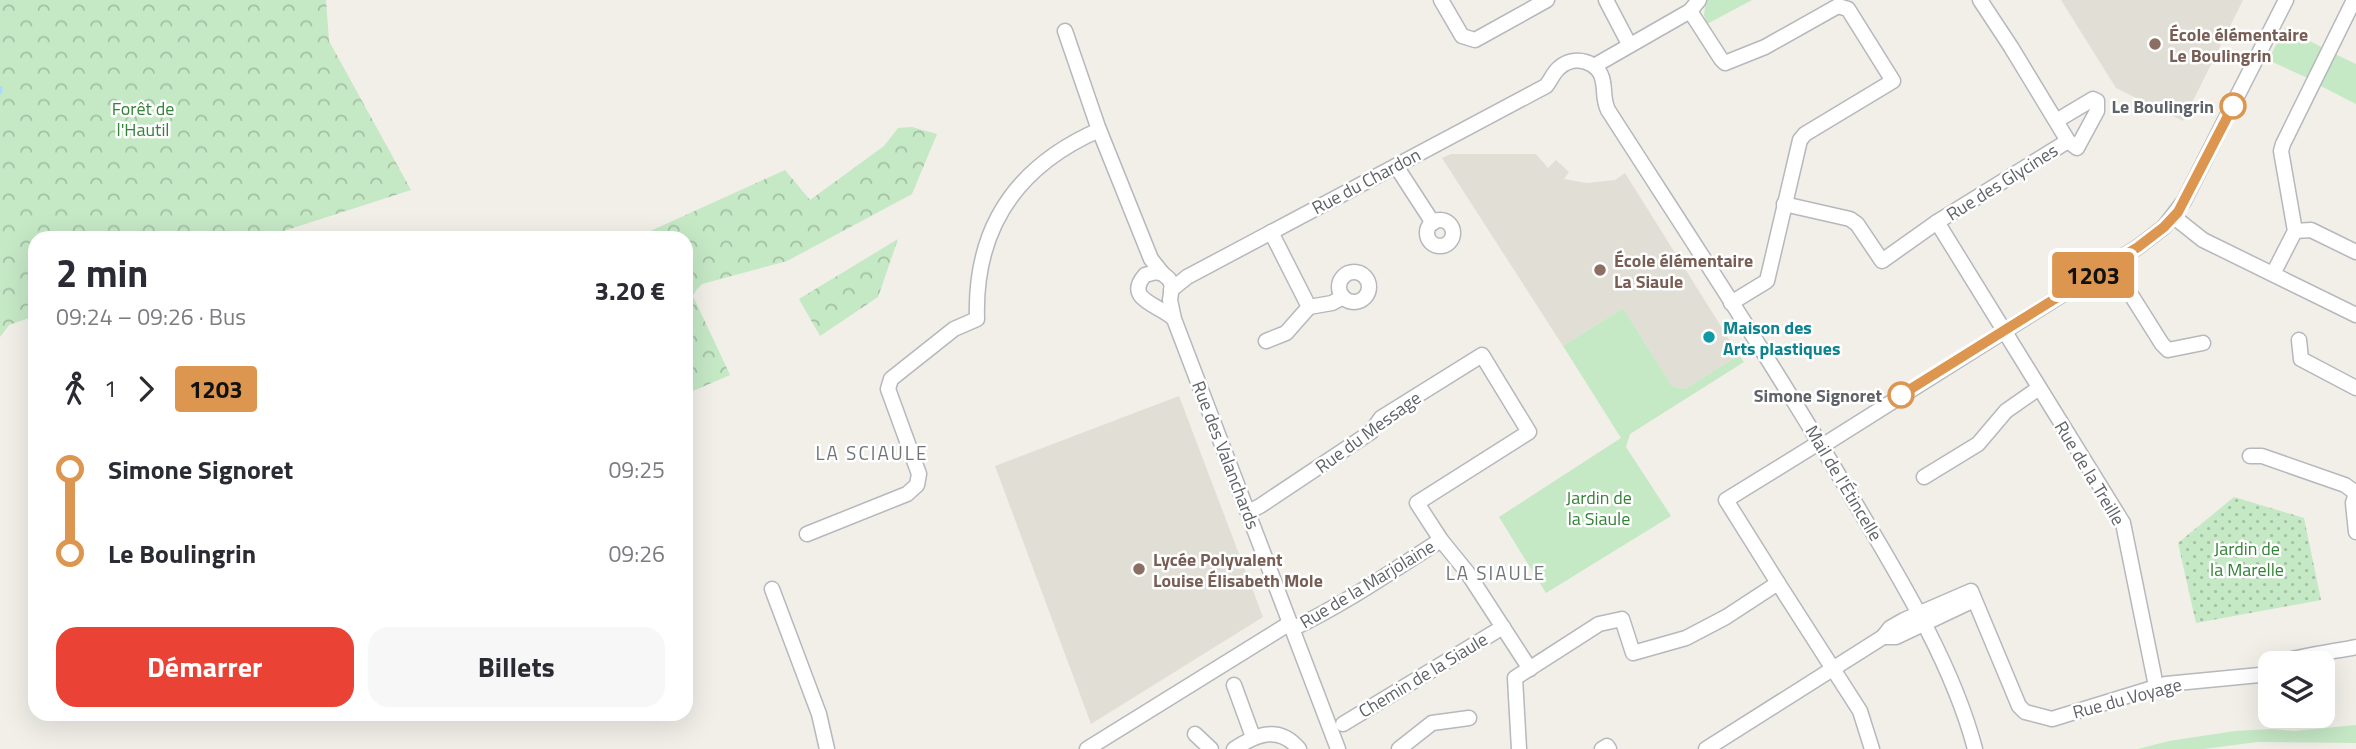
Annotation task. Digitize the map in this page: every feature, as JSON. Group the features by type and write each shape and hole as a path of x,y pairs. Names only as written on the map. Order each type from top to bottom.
{"street":[{"path":"1441,0 1462,36 1475,40 1547,0"},
{"path":"1606,0 1629,44"},
{"path":"1980,0 2068,141"},
{"path":"1872,749 1860,711 1726,499 1821,444 2111,263 2169,222 2184,201 2286,0"},
{"path":"2273,274 2295,231 2281,151 2354,0"},
{"path":"1594,66 1694,5 1725,63 1765,47 1838,6 1843,6 1848,9 1893,80 1805,134 1800,140 1767,281 1731,303"},
{"path":"1065,31 1149,266 1168,283"},
{"name":"Rue du Chardon","path":"1152,304 1163,302 1168,283 1271,232 1546,86 1561,66 1570,61 1578,60 1594,66"},
{"name":"Mail de l'Étincelle","path":"1594,66 1602,78 1608,110 1821,444 1922,619 1959,703 1975,749"},
{"name":"Rue des Glycines","path":"1784,204 1850,219 1857,224 1882,261 1937,222 2068,141 2077,148 2097,111 2097,101 2087,101 2056,121"},
{"path":"807,534 907,494 917,485 919,474 888,389 891,379 954,329 977,319 980,266 992,230 1001,213 1024,181 1049,157 1100,130"},
{"path":"1396,166 1433,223"},
{"path":"2184,201 2188,218 2198,235"},
{"name":"Rue des Glycines","path":"1937,222 2002,331"},
{"path":"2169,222 2356,315"},
{"path":"2295,231 2311,230 2356,252"},
{"path":"1271,232 1309,307"},
{"path":"2111,263 2168,350 2203,343"},
{"path":"1149,266 1139,292 1143,299 1174,319"},
{"name":"Rue des Valanchards","path":"1168,283 1174,319 1338,749"},
{"path":"1266,341 1286,333 1309,307 1332,303 1343,297"},
{"name":"Rue de la Treille","path":"2002,331 2123,523 2156,686"},
{"path":"2299,340 2301,359 2356,387"},
{"name":"Rue du Message","path":"1248,512 1292,486 1371,432 1381,418 1482,355 1530,432"},
{"path":"1924,477 1978,444 2006,411 2039,388"},
{"name":"Rue de la Marjolaine","path":"1530,432 1417,503 1441,540 1467,572 1530,669"},
{"path":"2250,456 2262,456 2345,485 2356,493 2353,503 2356,532"},
{"name":"Rue de la Marjolaine","path":"1087,749 1291,626 1310,621 1355,595 1441,540"},
{"path":"1519,749 1515,678 1599,624 1622,619 1633,653 1686,638 1726,617 1778,583"},
{"path":"772,589 819,714 827,749"},
{"name":"Rue du Voyage","path":"1706,749 1883,637 1890,628 1922,619 1973,595 2019,706 2025,712 2052,719 2156,686 2258,675"},
{"name":"Chemin de la Siaule","path":"1343,724 1503,627"},
{"path":"2335,652 2356,647"},
{"path":"1234,685 1253,737"},
{"path":"1399,749 1432,723 1469,718"},
{"path":"1234,749 1253,737 1275,733 1292,741 1299,749"},
{"path":"1195,734 1211,749"},
{"path":"1602,749 1607,746 1609,749"}],"shaded area":[{"name":"École élémentaire Le Boulingrin","path":"2061,0 2243,0 2183,121 2116,88"},
{"name":"École élémentaire La Siaule","path":"1451,154 1536,154 1548,168 1556,160 1569,172 1564,179 1587,183 1615,180 1625,173 1739,355 1685,389 1672,386 1623,308 1563,346 1442,158"},
{"name":"Lycée Polyvalent Louise Élisabeth Mole","path":"1179,396 1263,617 1091,724 995,466"}],"green space":[{"name":"Forêt de l'Hautil","path":"0,0 326,0 329,41 411,190 284,231 28,231 28,318 9,325 0,337"},
{"path":"1706,0 1752,0 1707,24 1704,15"},
{"path":"2285,28 2325,49 2310,79 2268,60"},
{"path":"2335,54 2356,64 2356,104 2317,84"},
{"path":"912,127 937,134 912,194 787,261 702,284 693,296 693,231 650,231 785,170 810,200 884,146 898,128"},
{"path":"898,239 878,297 820,336 799,299"},
{"path":"693,296 730,375 693,391"},
{"name":"Jardin de la Siaule","path":"1623,308 1672,386 1685,389 1739,355 1744,362 1630,434 1626,447 1671,516 1546,593 1499,517 1621,438 1563,346"},
{"name":"Jardin de la Marelle","path":"2234,497 2304,518 2321,600 2196,623 2178,543"},
{"path":"2356,725 2356,743 2257,742 2204,749 2138,749 2169,741 2235,731 2294,731"}],"waterway":[{"path":"0,93 1,88"}],"bus line":[{"name":"1203","path":"1901,395 2156,234 2178,212 2233,106"}],"place":[{"name":"École élémentaire Le Boulingrin","path":"2155,44"},
{"name":"Le Boulingrin","path":"2233,106"},
{"name":"École élémentaire La Siaule","path":"1600,270"},
{"name":"Maison des Arts plastiques","path":"1709,337"},
{"name":"Simone Signoret","path":"1901,395"},
{"name":"Lycée Polyvalent Louise Élisabeth Mole","path":"1139,569"}],"district":[{"name":"LA SCIAULE","path":"872,452"},
{"name":"LA SIAULE","path":"1496,572"}]}
